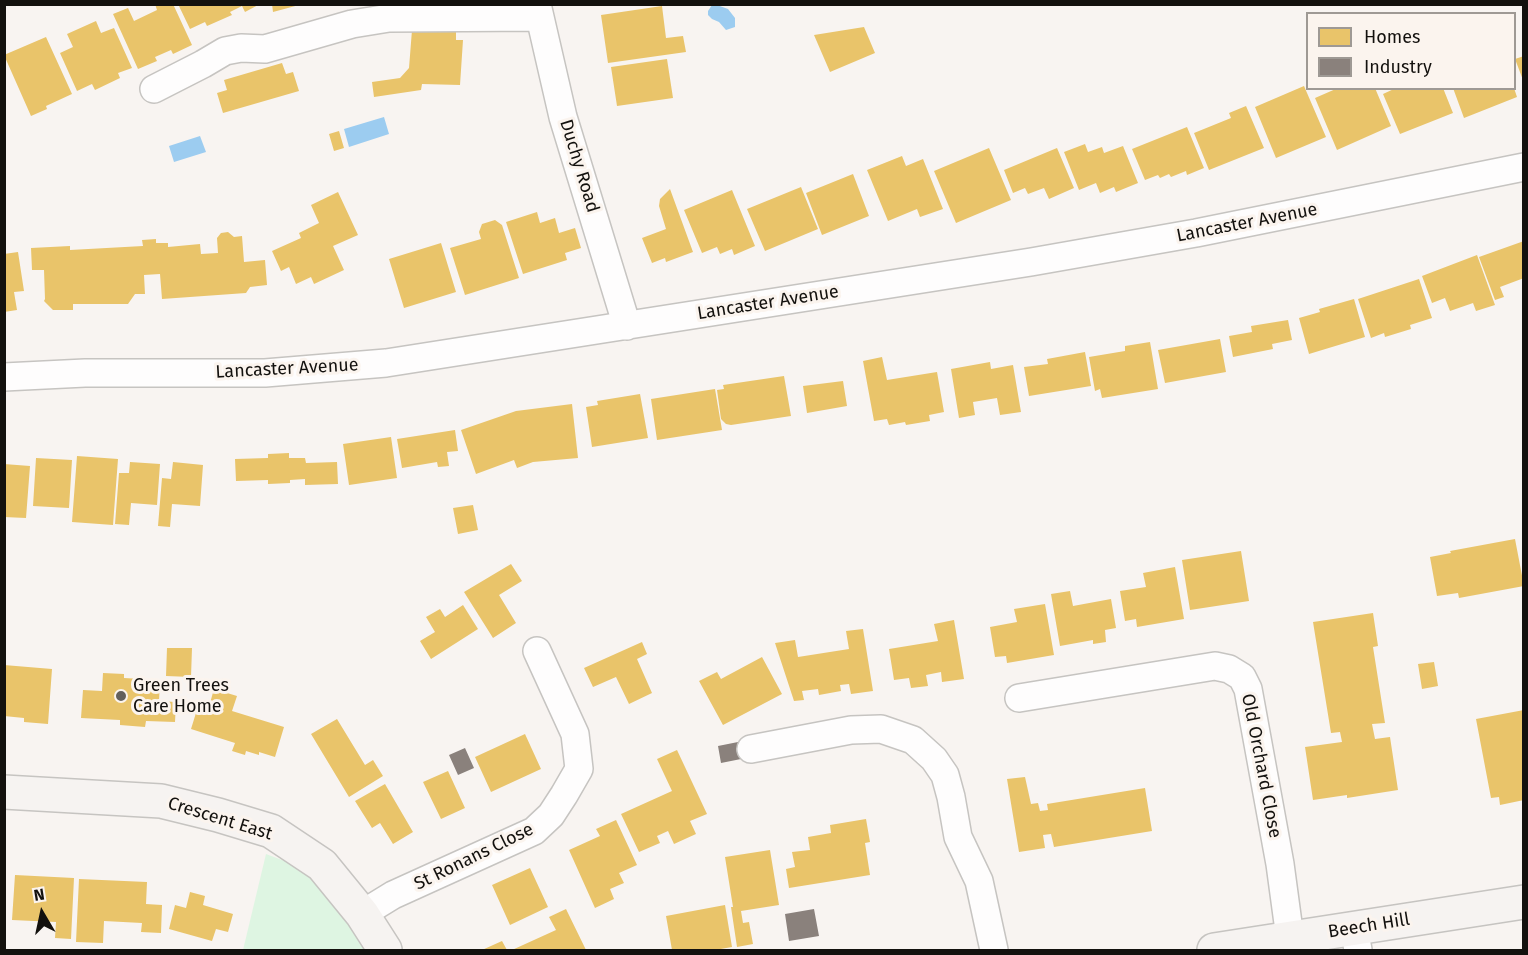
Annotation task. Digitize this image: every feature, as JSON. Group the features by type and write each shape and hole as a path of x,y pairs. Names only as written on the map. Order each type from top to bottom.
{"street":[{"path":"154,89 225,51 241,48 265,49 352,24 390,18 538,11"},
{"name":"Duchy Road","path":"538,11 563,117 627,326"},
{"name":"Lancaster Avenue","path":"4,377 85,373 265,373 326,370 386,363 1020,264 1524,167"},
{"name":"St Ronans Close","path":"362,914 393,895 534,831 551,815 579,769 575,734 537,651"},
{"name":"Old Orchard Close","path":"1019,698 1215,666 1228,669 1242,677 1248,689 1280,864 1290,938"},
{"path":"751,749 851,730 881,729 912,740 934,759 945,775 958,837 979,881 994,951"},
{"name":"Crescent East","path":"4,792 161,801 271,831 322,865 362,914 385,951"},
{"name":"Beech Hill","path":"1214,951 1290,938 1356,939 1524,902"}],"green space":[{"path":"266,854 317,873 368,950 243,950"}],"water":[{"path":"712,5 728,9 735,18 735,27 726,30 719,22 712,19 708,11"},
{"path":"384,117 389,134 349,147 344,129"},
{"path":"200,136 206,152 174,162 169,146"}],"building: Homes":[{"path":"155,4 173,4 192,45 173,54 171,50 155,57 157,61 138,69 113,14 128,8 134,21 157,10"},
{"path":"178,4 260,4 245,12 242,6 230,12 232,15 207,26 205,22 190,29"},
{"path":"272,4 299,4 299,5 273,12"},
{"path":"662,6 666,38 683,36 686,52 608,63 601,15"},
{"path":"96,21 101,33 114,28 132,68 118,73 120,78 95,90 92,84 77,91 60,53 73,47 67,34"},
{"path":"864,27 875,53 830,72 814,35"},
{"path":"412,30 456,31 456,40 463,40 460,85 422,84 421,90 374,97 372,82 400,78 409,68"},
{"path":"46,37 72,94 31,116 4,55"},
{"path":"1524,56 1524,80 1516,62 1516,59"},
{"path":"667,59 673,98 617,106 611,67"},
{"path":"282,63 286,74 293,72 299,91 223,113 217,93 227,90 224,80"},
{"path":"1304,86 1326,137 1276,158 1255,107"},
{"path":"1333,90 1376,90 1391,126 1337,150 1315,98"},
{"path":"1392,90 1444,90 1453,113 1400,134 1383,94"},
{"path":"1454,90 1515,90 1517,97 1464,118"},
{"path":"1246,106 1264,148 1209,170 1194,133 1231,118 1229,113"},
{"path":"1187,127 1204,168 1187,175 1186,171 1171,177 1169,174 1160,178 1158,175 1145,180 1132,149"},
{"path":"339,131 344,148 334,151 329,134"},
{"path":"1085,144 1088,152 1102,147 1104,153 1123,146 1138,183 1116,192 1114,187 1100,193 1096,183 1079,190 1064,152"},
{"path":"989,148 1011,200 956,223 934,171"},
{"path":"1057,148 1074,188 1049,199 1044,188 1028,194 1025,188 1013,193 1004,170"},
{"path":"902,156 906,166 923,159 943,209 920,217 917,209 888,221 867,170"},
{"path":"853,174 869,216 822,235 806,193"},
{"path":"801,187 818,229 765,251 747,209"},
{"path":"670,189 693,252 666,262 665,258 652,263 642,238 666,229 659,206 660,199"},
{"path":"732,190 755,246 734,255 732,249 720,254 717,247 702,253 684,210"},
{"path":"338,192 358,235 333,246 344,270 314,284 311,277 296,284 289,267 281,271 272,251 301,238 299,233 319,223 311,205"},
{"path":"537,212 540,223 555,218 559,233 575,228 581,248 565,253 567,260 523,274 506,222"},
{"path":"495,220 502,225 519,278 465,295 450,248 481,239 479,232 482,224"},
{"path":"228,232 234,237 242,236 244,262 265,260 267,285 250,287 246,293 162,299 160,274 144,275 145,294 135,294 128,304 73,304 73,310 53,310 44,301 44,270 32,270 31,248 70,246 70,250 143,246 142,240 156,239 156,243 168,243 168,247 200,244 201,254 218,253 217,238 221,233"},
{"path":"1524,241 1524,278 1500,287 1504,297 1495,300 1479,257"},
{"path":"441,243 456,292 404,308 389,259"},
{"path":"18,252 24,291 14,292 17,310 4,312 4,254"},
{"path":"1477,255 1495,305 1476,311 1473,303 1450,311 1445,298 1432,303 1422,276"},
{"path":"1419,279 1432,318 1410,325 1411,329 1385,337 1384,333 1371,338 1358,299"},
{"path":"1354,299 1365,337 1309,354 1299,318 1320,312 1319,309"},
{"path":"1288,320 1292,340 1272,344 1273,349 1233,357 1229,336 1252,332 1251,326"},
{"path":"1220,339 1226,372 1165,383 1158,350"},
{"path":"1150,342 1158,389 1102,398 1100,389 1095,391 1089,357 1125,351 1125,346"},
{"path":"1085,352 1091,386 1029,396 1024,367 1048,364 1047,359"},
{"path":"882,357 887,380 937,372 944,412 929,415 930,421 906,425 905,422 889,425 887,419 874,421 863,361"},
{"path":"990,362 991,369 1013,365 1021,412 1000,415 997,398 973,402 975,415 959,418 951,369"},
{"path":"784,376 791,416 731,425 721,419 717,390 724,389 723,385"},
{"path":"843,381 847,406 807,413 803,386"},
{"path":"715,389 722,430 657,440 651,399"},
{"path":"640,394 648,438 592,447 586,407 598,405 597,401"},
{"path":"572,404 578,458 533,462 517,468 514,460 476,474 461,430 516,411"},
{"path":"455,430 458,451 447,452 449,466 438,467 437,462 402,468 397,439"},
{"path":"391,437 397,478 349,485 343,444"},
{"path":"289,453 289,458 305,458 306,463 337,462 338,484 305,485 305,479 290,480 290,483 268,484 268,480 236,481 235,459 268,458 268,454"},
{"path":"77,456 118,459 113,525 72,522"},
{"path":"36,458 72,460 69,508 33,506"},
{"path":"130,462 160,464 157,505 131,503 129,525 115,524 119,473 129,473"},
{"path":"173,462 203,465 200,506 172,504 170,527 158,526 162,478 171,479"},
{"path":"4,464 30,466 26,518 4,517"},
{"path":"473,505 478,530 458,534 453,508"},
{"path":"1515,539 1524,586 1459,598 1458,593 1437,596 1430,557"},
{"path":"1241,551 1249,601 1190,610 1182,560"},
{"path":"511,564 522,581 499,595 516,623 493,638 464,592"},
{"path":"1175,567 1184,619 1137,627 1136,619 1125,621 1120,591 1146,587 1143,573"},
{"path":"1070,591 1073,606 1111,599 1116,628 1105,630 1106,642 1093,644 1093,640 1060,646 1051,594"},
{"path":"1045,604 1054,655 1007,663 1006,656 995,657 990,627 1017,622 1014,609"},
{"path":"463,605 478,629 431,659 420,641 435,632 426,617 440,609 445,617"},
{"path":"1373,613 1378,646 1373,647 1385,723 1372,724 1375,739 1390,737 1398,790 1347,798 1347,795 1313,800 1305,747 1342,742 1340,732 1331,733 1313,622"},
{"path":"954,620 964,679 942,682 941,672 926,675 928,686 911,688 909,678 894,680 889,649 938,641 934,624"},
{"path":"863,629 873,691 851,694 849,684 840,685 841,691 819,695 818,689 802,691 804,700 794,701 775,643 795,640 798,657 849,649 846,631"},
{"path":"642,642 647,654 637,659 652,693 629,704 616,677 593,687 584,668"},
{"path":"167,648 192,648 191,677 166,676"},
{"path":"762,657 782,694 723,725 699,681 717,672 721,679"},
{"path":"1434,662 1438,686 1422,689 1418,664"},
{"path":"4,665 52,669 48,724 24,722 24,718 4,716"},
{"name":"Green Trees Care Home","path":"103,673 124,674 124,678 160,680 159,701 176,702 175,722 146,721 145,727 120,725 120,720 81,718 83,690 102,691"},
{"path":"214,689 237,696 232,711 284,727 275,757 259,752 259,755 246,751 245,755 232,751 235,743 191,729 200,700 210,703"},
{"path":"1524,710 1524,800 1500,805 1499,797 1491,798 1476,719"},
{"path":"337,719 365,765 373,760 383,776 349,797 311,734"},
{"path":"525,734 541,769 491,792 475,757"},
{"path":"677,750 707,814 690,821 696,834 674,844 668,831 657,836 660,843 639,852 621,814 672,791 657,759"},
{"path":"448,771 465,808 441,819 423,782"},
{"path":"1025,777 1031,804 1038,803 1040,811 1048,810 1047,804 1145,788 1152,831 1054,847 1051,834 1043,835 1045,848 1019,852 1007,779"},
{"path":"385,784 413,832 393,844 380,823 372,828 355,801"},
{"path":"866,819 870,842 865,843 870,875 789,888 786,869 795,867 792,852 810,850 808,837 831,833 830,825"},
{"path":"616,820 637,865 619,873 624,883 610,889 614,899 595,908 569,850 600,836 596,829"},
{"path":"770,850 779,905 741,911 743,923 749,922 753,944 737,947 725,857"},
{"path":"530,868 548,907 510,925 492,885"},
{"path":"15,875 74,878 71,939 55,938 56,922 12,920"},
{"path":"79,879 147,882 146,904 162,905 161,933 141,932 142,923 104,921 103,943 76,942"},
{"path":"190,892 205,896 203,905 233,914 228,932 216,929 212,941 169,929 175,905 186,908"},
{"path":"725,905 732,947 715,950 672,950 666,916"},
{"path":"566,909 586,950 512,950 556,930 549,917"},
{"path":"502,941 507,950 482,950"}],"building: Industry":[{"path":"743,741 746,758 721,763 718,746"},
{"path":"465,748 474,768 458,775 449,755"},
{"path":"814,909 819,936 789,941 785,914"}],"place":[{"name":"Green Trees Care Home","path":"121,696"}]}
